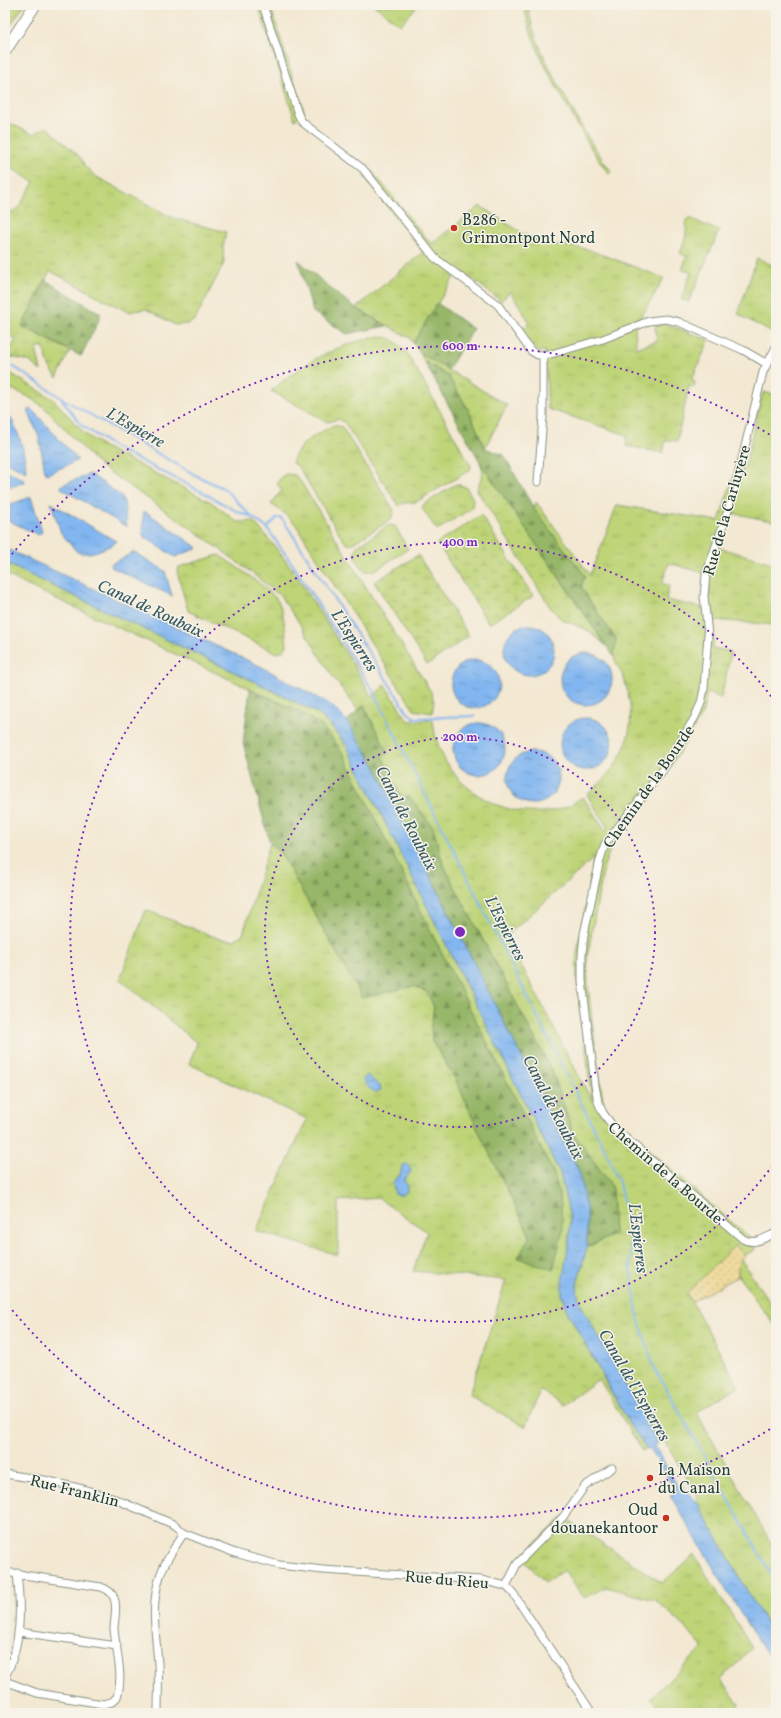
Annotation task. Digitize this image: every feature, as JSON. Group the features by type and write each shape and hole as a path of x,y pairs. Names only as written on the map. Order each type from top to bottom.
{"street":[{"path":"5,51 35,5"},
{"path":"263,5 298,114 302,122 363,169 435,258 498,305 527,347 535,353 543,355 603,340 649,320 666,319 679,322 743,350 767,364"},
{"name":"Rue de la Carluyère","path":"704,689 708,635 704,596 705,582 710,561 733,496 761,380 776,347"},
{"path":"538,482 543,417 543,355"},
{"name":"Chemin de la Bourde","path":"704,689 698,712 663,770 611,836 603,850 584,934 582,955 584,1004 598,1102 609,1123 743,1239 750,1242 756,1241 776,1233"},
{"path":"506,1586 518,1564 563,1517 585,1486 612,1468"},
{"name":"Rue Franklin","path":"5,1474 44,1480 83,1489 115,1499 175,1525 184,1533 235,1553"},
{"path":"158,1713 158,1662 154,1624 155,1604 162,1571 169,1556 184,1533"},
{"name":"Rue du Rieu","path":"235,1553 279,1565 323,1570 481,1580 506,1586 513,1592 592,1713"},
{"path":"5,1572 101,1587 108,1590 115,1599 114,1628 119,1658 118,1693 115,1700 108,1703 37,1693 5,1681"},
{"path":"5,1677 15,1652 20,1632 17,1573"},
{"path":"20,1632 117,1646"}],"green space":[{"path":"5,5 24,5 5,34"},
{"path":"258,5 270,5 304,112 295,120"},
{"path":"374,5 418,5 400,25"},
{"path":"524,5 528,5 533,28 546,61 586,133 611,171 609,174 586,140 546,68 535,44"},
{"path":"5,121 33,134 47,127 82,159 84,165 95,176 173,218 226,232 223,248 224,263 195,320 187,324 175,325 146,309 128,312 50,271 22,326 70,351 57,378 49,366 43,346 36,349 41,371 29,361 7,356 16,339 5,335 5,215 17,210 34,182 5,164"},
{"path":"370,169 431,244 480,206 524,234 545,243 587,249 664,278 641,317 635,321 636,348 657,341 655,326 663,323 709,340 692,379 695,383 694,387 689,386 677,441 666,440 663,453 626,446 627,435 548,409 545,351 539,352 530,344 519,330 530,323 510,291 501,301 459,269 413,343 410,338 356,308 423,252 363,175"},
{"path":"689,218 719,231 689,302 681,299 691,272 682,269 687,257 680,253 685,238 686,222"},
{"path":"757,258 776,267 776,335 738,314"},
{"path":"298,260 356,308 387,326 347,334 313,312"},
{"path":"45,280 100,313 100,318 81,356 22,326"},
{"path":"437,303 473,329 448,370 420,353 413,343"},
{"path":"380,336 392,339 406,351 471,466 470,470 416,502 403,503 399,506 344,422 338,419 328,422 271,391 296,371 335,349"},
{"path":"420,353 507,405 485,448 468,409 448,376 424,361"},
{"path":"424,361 448,376 468,409 485,448 504,455 534,509 585,576 581,586 616,639 614,657 480,462"},
{"path":"5,370 53,399 85,434 104,447 211,502 237,522 253,521 292,569 353,664 372,697 385,685 408,721 433,720 435,736 443,756 453,772 466,786 499,806 518,811 537,812 556,810 574,803 583,797 605,831 608,828 587,795 611,771 626,745 631,716 629,699 624,679 614,657 616,639 581,586 585,576 534,509 536,502 590,575 617,505 719,521 736,468 744,469 763,392 776,395 776,522 733,513 719,548 776,564 776,625 714,620 713,648 731,652 721,698 707,693 703,712 653,795 624,827 610,850 604,866 587,958 588,986 599,1076 604,1105 608,1115 751,1238 755,1250 745,1255 737,1247 687,1293 739,1387 696,1412 771,1543 776,1537 776,1638 754,1603 697,1502 697,1495 664,1440 658,1443 583,1309 578,1296 577,1284 587,1247 614,1234 612,1186 573,1133 553,1073 443,864 433,827 401,797 381,756 388,753 363,705 358,710 333,677 298,621 280,596 198,533 100,466 44,407 27,396 5,386","holes":["669,563 710,575 708,609 666,600 669,586 662,583","594,858 577,953 577,978 592,1101 506,936"]},
{"path":"333,425 342,427 394,510 392,519 353,543 348,544 344,541 297,465 292,463 299,450 308,440"},
{"path":"480,462 606,646 589,631 561,619 550,607 477,490 483,472"},
{"path":"286,474 295,475 301,482 431,692 434,702 432,713 414,710 296,525 284,513 271,504 282,490 277,484 281,477"},
{"path":"456,484 466,487 473,499 472,508 439,529 436,529 422,508 423,505"},
{"path":"481,515 533,596 489,624 437,543"},
{"path":"389,525 395,526 408,549 374,571 365,571 357,560 355,554 356,547"},
{"path":"219,555 261,584 279,603 284,619 287,646 283,651 277,653 188,611 177,571 179,567"},
{"path":"418,555 469,636 427,665 374,582"},
{"path":"5,563 319,714 347,746 560,1173 570,1218 569,1242 562,1296 567,1311 610,1390 632,1428 647,1449 642,1451 599,1379 563,1405 541,1390 525,1427 469,1395 506,1280 413,1271 427,1232 378,1198 338,1201 338,1255 256,1231 307,1119 189,1064 197,1043 120,979 146,910 220,939 234,940 243,934 270,843 280,852 362,998 414,986 427,992 434,1007 431,1025 432,1041 456,1080 478,1130 530,1236 553,1269 563,1229 554,1174 437,944 343,753 322,726 298,711 26,585 5,574"},
{"path":"250,689 298,711 322,726 343,753 437,944 554,1174 560,1197 563,1229 553,1269 518,1258 530,1236 478,1130 456,1080 432,1041 431,1025 434,1007 427,992 414,986 362,998 280,852 270,843 243,743"},
{"path":"364,705 388,753 382,756 401,797 410,797 433,827 443,864 553,1073 573,1133 612,1186 614,1235 587,1247 587,1213 579,1171 375,766 347,721"},
{"path":"740,1258 776,1312 776,1327 738,1276 738,1264"},
{"path":"563,1517 662,1583 694,1555 752,1647 721,1680 739,1704 733,1713 664,1713 650,1698 703,1648 680,1622 655,1600 606,1587 584,1598 564,1570 545,1582 521,1557"}],"sand":[{"path":"735,1245 745,1255 739,1262 738,1276 691,1302 687,1293"}],"water":[{"path":"5,409 14,424 20,439 26,472 5,461"},
{"path":"31,409 77,459 77,461 47,474 45,472 39,437 28,411"},
{"path":"5,469 25,481 25,482 5,489"},
{"path":"90,474 121,496 124,502 127,527 61,488 62,485"},
{"path":"31,497 42,532 39,535 5,519 5,506"},
{"path":"51,503 116,542 97,551 86,553 77,552 61,533"},
{"path":"143,512 146,512 198,548 175,557 143,536"},
{"path":"5,548 262,667 332,706 347,721 375,766 579,1171 587,1213 587,1247 577,1284 578,1296 583,1309 658,1443 654,1445 678,1487 683,1488 697,1502 754,1603 776,1638 776,1667 747,1624 670,1495 675,1492 674,1488 650,1448 647,1449 632,1428 567,1311 562,1296 562,1282 569,1242 570,1218 560,1173 347,746 334,729 319,714 260,684 5,563"},
{"path":"134,552 165,571 172,596 111,567 111,564"},
{"path":"524,625 534,625 547,632 554,645 554,655 547,668 534,675 524,675 515,671 508,664 504,655 504,645 508,636 515,629"},
{"path":"581,653 591,653 605,660 612,674 612,684 605,698 591,705 581,705 571,701 564,694 560,684 560,674 564,664 571,657"},
{"path":"470,660 480,660 489,664 495,670 499,679 499,689 495,698 489,704 480,708 470,708 461,704 455,698 451,689 451,679 455,670 461,664"},
{"path":"586,718 600,722 608,730 612,744 608,758 600,766 586,770 572,766 564,758 560,744 564,730 572,722"},
{"path":"479,723 489,725 497,731 503,739 505,749 503,759 497,767 489,773 479,775 469,773 461,767 455,759 453,749 455,739 461,731 469,725"},
{"path":"528,752 538,752 552,759 559,773 559,783 552,797 538,804 528,804 518,800 511,793 507,783 507,773 511,763 518,756"},
{"path":"367,1075 380,1086 381,1090 377,1092 368,1087 363,1079"},
{"path":"406,1164 409,1166 411,1172 404,1180 407,1185 407,1192 398,1196 395,1194 393,1182 400,1176 402,1166"}],"waterway":[{"name":"L'Espierre","path":"5,361 63,399 197,476 225,489 251,516"},
{"name":"L'Espierres","path":"60,397 81,425 114,447 236,511 252,517 267,528 293,565 372,689 610,1160 619,1183 626,1213 630,1240 631,1272 638,1318 654,1367 776,1583"},
{"path":"267,528 277,518 281,518 285,523 408,713 415,718 475,716"}],"place":[{"name":"B286 - Grimontpont Nord","path":"454,228"},
{"name":"La Maison du Canal","path":"650,1478"},
{"name":"Oud douanekantoor","path":"666,1518"}],"water label":[{"name":"Canal de Roubaix","path":"151,608"},
{"name":"Canal de Roubaix","path":"407,818"},
{"name":"Canal de Roubaix","path":"554,1107"},
{"name":"Canal de l'Espierres","path":"635,1385"}]}
